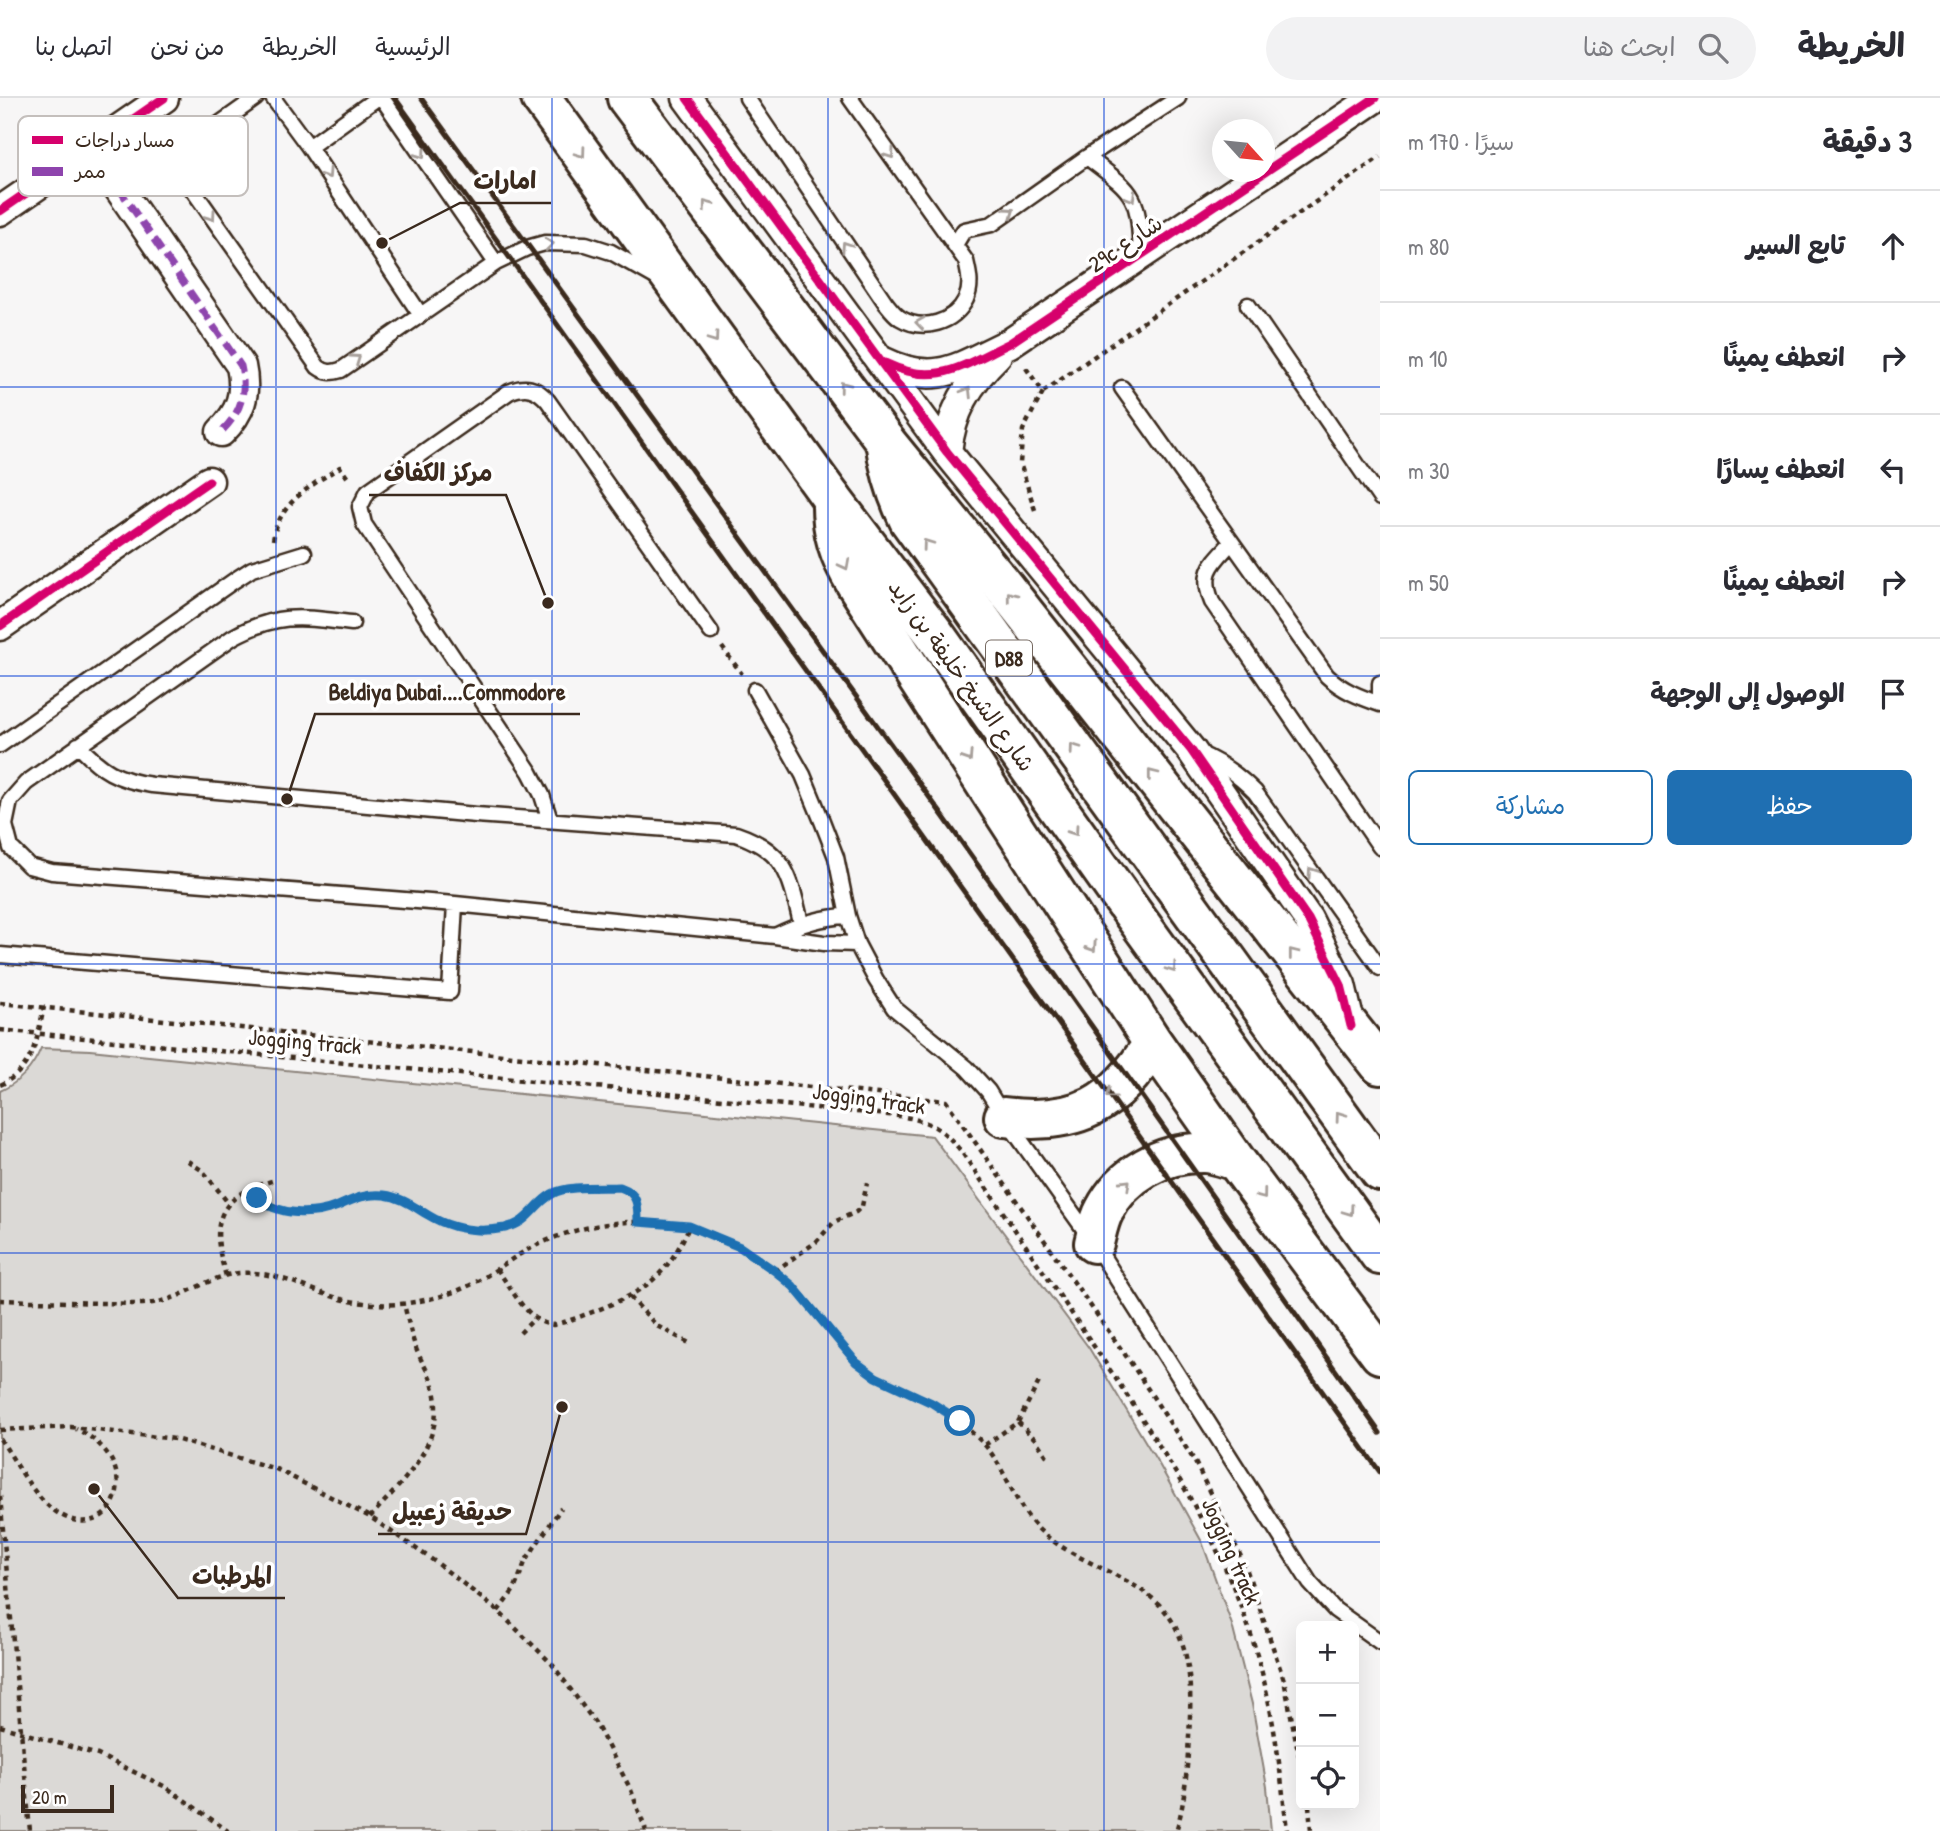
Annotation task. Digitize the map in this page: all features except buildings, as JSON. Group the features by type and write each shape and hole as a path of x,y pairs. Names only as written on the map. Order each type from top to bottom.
{"main road":[{"name":"شارع الشيخ خليفة بن زايد","path":"541,98 832,499 934,632 1118,893 1380,1255"},
{"name":"D88","path":"627,98 885,441 889,470 897,496 909,520 1380,1171"},
{"path":"885,441 1000,582 1380,1065"},
{"path":"832,499 831,522 834,538 846,568 1153,1043 1236,1161 1380,1354"},
{"path":"1004,1117 1044,1120 1064,1117 1092,1107 1117,1090 1138,1069 1153,1043"},
{"path":"1094,1243 1103,1212 1121,1186 1145,1167 1174,1155 1205,1153 1236,1161"}],"street":[{"path":"138,116 164,98"},
{"path":"687,98 947,453 1191,750 1308,919 1341,985 1351,1026"},
{"name":"29c شارع","path":"882,362 904,372 927,376 954,370 1010,343 1363,102"},
{"path":"0,211 22,196"},
{"path":"124,196 241,366 244,393 240,408 221,432"},
{"name":"29c شارع","path":"947,453 954,414 988,364 1010,343"},
{"path":"0,626 209,481"}],"lane":[{"path":"231,116 256,98"},
{"path":"273,98 309,147 420,314"},
{"path":"309,147 380,98 496,263"},
{"path":"747,98 885,302 898,317 916,325 936,324 949,318 966,300 971,280 966,261 850,98"},
{"path":"955,245 964,230 992,224 1178,98"},
{"path":"1087,158 1123,184 1134,198 1139,214 1141,255"},
{"path":"197,196 318,367 329,372 341,370 496,263 527,248 545,243 586,244 611,253 680,290"},
{"path":"1248,305 1380,498"},
{"path":"550,820 530,772 364,524 360,507 368,491 509,392 519,387 530,387 540,392 548,401 711,632"},
{"path":"1122,388 1327,676 1352,694 1380,704"},
{"path":"1231,543 1208,570 1206,587 1212,602 1380,846"},
{"path":"0,745 235,580 271,562 304,552"},
{"path":"352,623 303,617 278,618 254,625 233,637 26,783 10,801 5,825 11,848 29,866 52,872 455,904 824,943 857,944"},
{"path":"1380,683 1380,697"},
{"path":"755,690 803,775 836,857 848,916 857,944 894,1008 967,1068 988,1091 1094,1243 1310,1583 1335,1610 1380,1642"},
{"path":"78,745 96,765 132,782 736,834 771,850 784,865 791,881 801,923"},
{"path":"1191,750 1215,760 1237,774 1255,792 1380,968"},
{"path":"0,955 450,992 455,904"},
{"path":"775,936 801,923 848,916"}],"path":[{"path":"1037,519 1020,463 1023,430 1043,392 1380,157"},
{"path":"1010,343 1043,392"},
{"path":"271,562 274,534 279,520 295,497 340,467 363,498"},
{"path":"711,632 755,690"},
{"path":"0,1003 946,1101 1131,1363 1194,1460 1245,1565 1284,1680 1297,1747"},
{"path":"0,1084 11,1080 22,1070 36,1046 44,1007"},
{"path":"188,1161 203,1171 229,1204"},
{"path":"226,1276 216,1239 222,1213 248,1189 275,1180"},
{"path":"775,1271 816,1242 834,1222 856,1212 862,1206 867,1183"},
{"path":"248,1189 265,1205 276,1210 299,1213 324,1210 358,1197 386,1195 400,1198 444,1223 462,1229 481,1230 518,1223 529,1216 548,1196 561,1190 620,1187 635,1196 638,1222"},
{"path":"0,1300 159,1302 213,1279 238,1273 289,1279 345,1300 404,1304 436,1298 468,1287 527,1250 563,1233 602,1223 638,1222 689,1226 740,1247 775,1271 810,1304 856,1362 876,1377 932,1403 960,1421 985,1445 1029,1518 1044,1534 1128,1580 1157,1602 1177,1630 1188,1662 1191,1697 1185,1790 1176,1831"},
{"path":"497,1269 535,1318 546,1325 553,1325 630,1297 660,1275 672,1260 689,1226"},
{"path":"630,1297 657,1326 691,1344"},
{"path":"370,1517 411,1472 425,1451 434,1427 436,1401 432,1383 412,1336 404,1304"},
{"path":"520,1333 535,1318"},
{"path":"985,1445 1018,1422 1040,1380"},
{"path":"1018,1422 1035,1439 1049,1459"},
{"path":"0,1440 45,1504 66,1518 91,1520 109,1510 118,1492 119,1481 110,1460 97,1443 71,1427"},
{"path":"0,1430 71,1427 175,1439 276,1469 370,1517 437,1563 498,1611 552,1664 596,1724 631,1790 646,1831"},
{"path":"0,1496 30,1831"},
{"path":"498,1611 514,1590 526,1560 561,1508"},
{"path":"0,1726 98,1755 166,1787 228,1831"},
{"path":"1309,1810 1311,1831"}],"shaded area":[{"path":"41,1048 90,1050 932,1136 1089,1348 1202,1542 1232,1625 1252,1704 1267,1787 1271,1831 0,1831 0,1091 25,1074"}],"railway":[{"path":"395,98 1380,1472"},
{"path":"421,98 943,816 1380,1433"}],"marked path":[{"path":"124,196 241,366 241,402 221,432"}],"cycle path":[{"path":"138,116 164,98"},
{"path":"687,98 947,452 1191,750 1308,919 1341,985 1351,1026"},
{"path":"885,363 920,374 949,371 1010,343 1375,98"},
{"path":"0,211 22,196"},
{"path":"0,626 209,481"}],"place":[{"name":"امارات","path":"382,243"},
{"name":"مركز الكفاف","path":"548,603"},
{"name":"Beldiya Dubai....Commodore","path":"287,799"},
{"name":"حديقة زعبيل","path":"562,1407"},
{"name":"المرطبات","path":"94,1489"}],"route":[{"path":"257,1198 276,1210 299,1213 324,1210 358,1197 386,1195 400,1198 444,1223 462,1229 481,1230 518,1223 529,1216 548,1196 561,1190 620,1187 635,1196 638,1222 689,1226 740,1247 758,1259 793,1286 856,1362 876,1377 932,1403 960,1421"}]}
